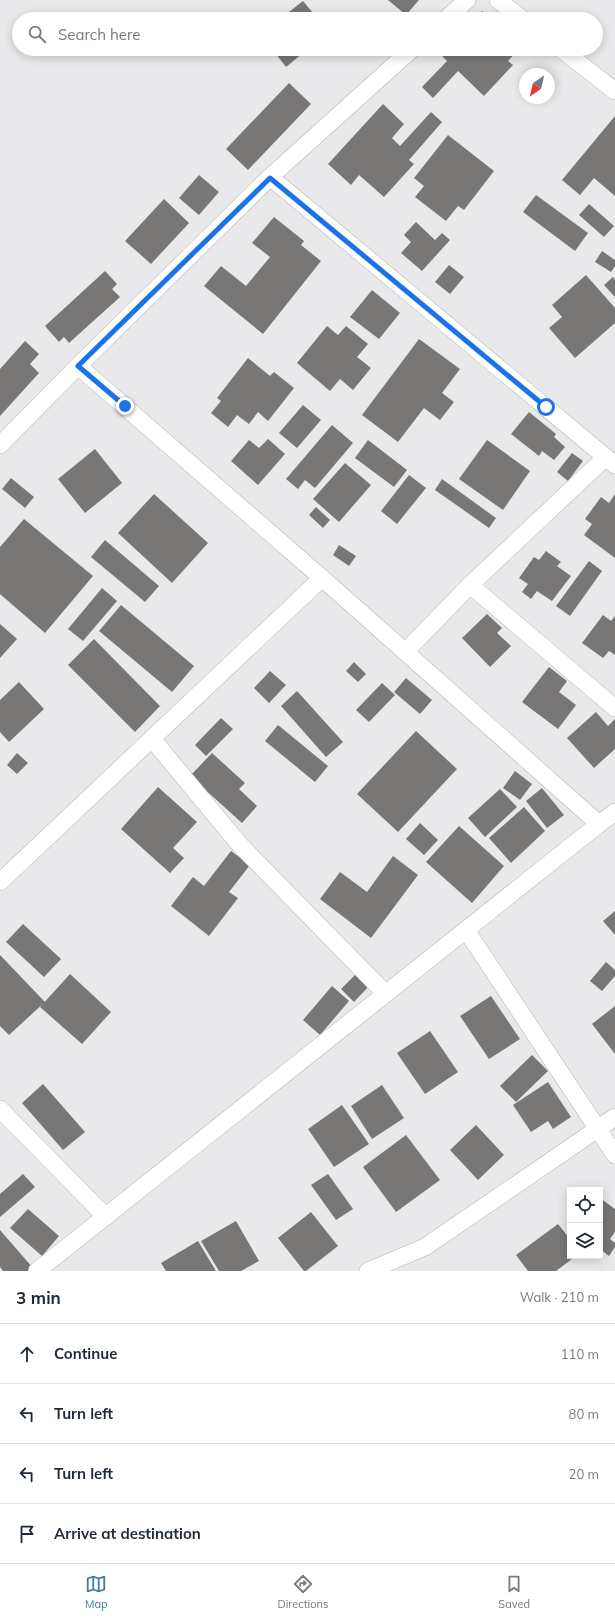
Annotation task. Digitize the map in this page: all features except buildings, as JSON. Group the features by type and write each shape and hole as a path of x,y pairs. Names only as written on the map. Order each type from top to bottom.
{"street":[{"path":"454,12 467,0"},
{"path":"498,0 513,12"},
{"path":"0,445 78,366 270,178 404,56"},
{"path":"569,56 615,91"},
{"path":"270,178 611,461 470,585 405,652"},
{"path":"78,366 322,578 599,824"},
{"path":"0,882 322,578"},
{"path":"470,585 615,708"},
{"path":"152,739 240,846 386,994"},
{"path":"37,1271 615,812"},
{"path":"466,930 615,1155"},
{"path":"0,1109 106,1217"},
{"path":"368,1271 425,1247 615,1117"}],"route":[{"path":"125,406 78,366 270,178 546,407"}]}
